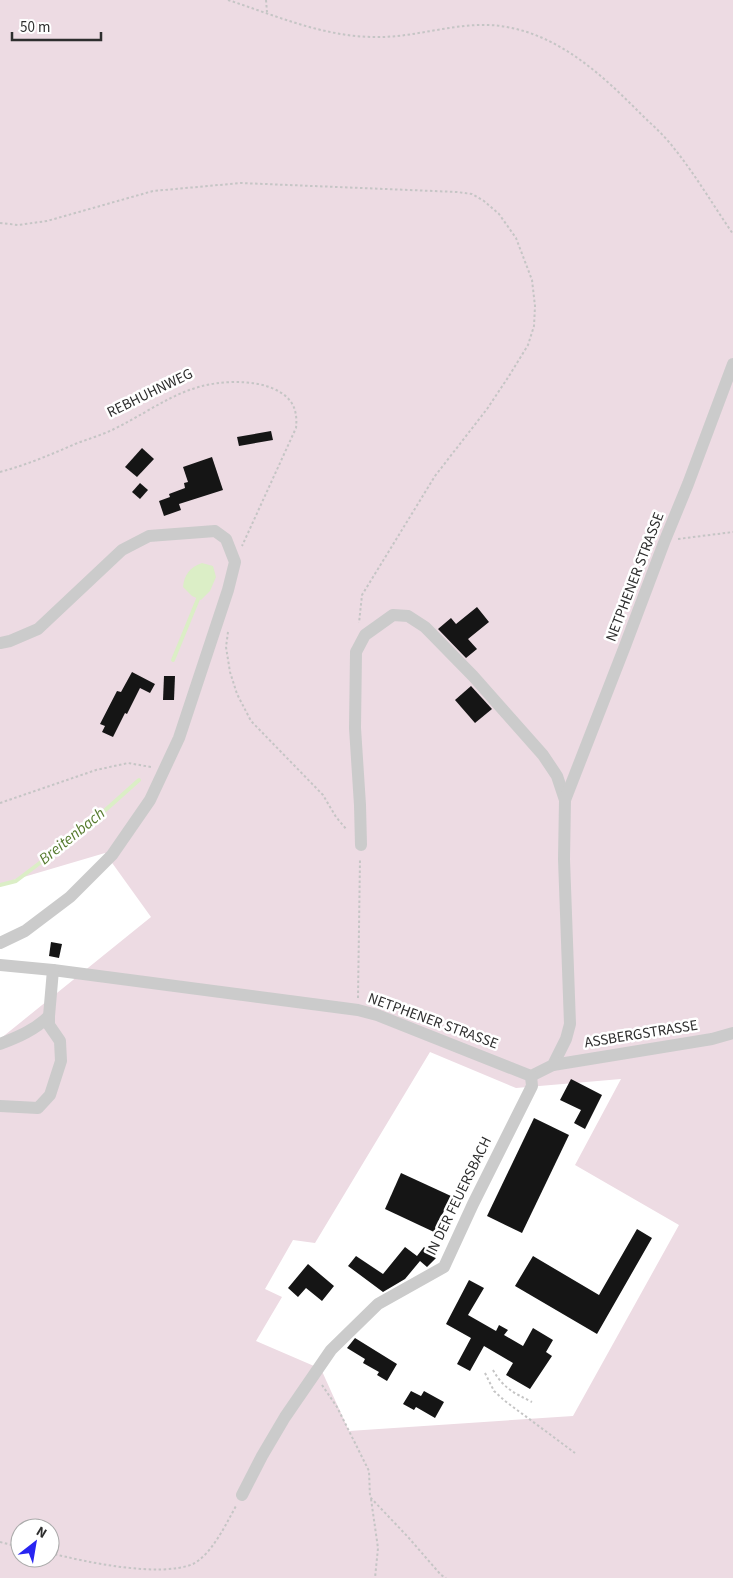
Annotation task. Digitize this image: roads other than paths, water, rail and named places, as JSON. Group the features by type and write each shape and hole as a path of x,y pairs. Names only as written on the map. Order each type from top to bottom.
{"street":[{"name":"NETPHENER STRASSE","path":"565,800 733,364"},
{"path":"0,643 10,641 38,629 122,550 149,536 216,531 226,539 235,562 228,590 179,738 150,800 112,855 70,897 25,931 0,944"},
{"name":"NETPHENER STRASSE","path":"361,846 355,728 356,652 365,636 393,615 408,616 425,628 473,676 543,755 557,776 565,800 564,858 570,1024 566,1038 553,1065"},
{"name":"NETPHENER STRASSE","path":"0,966 53,970 358,1010 395,1022 532,1076"},
{"path":"0,1106 38,1108 50,1095 61,1061 60,1041 49,1025 53,970"},
{"path":"0,1044 20,1036 49,1016"},
{"name":"ASSBERGSTRASSE","path":"553,1065 712,1039 733,1033"},
{"path":"532,1076 553,1065"},
{"name":"IN DER FEUERSBACH","path":"242,1495 262,1456 331,1350 378,1304 444,1267 532,1086 532,1076"}],"waterway":[{"name":"Breitenbach","path":"173,660 198,599"},
{"name":"Breitenbach","path":"0,885 16,881 82,831 139,780"}]}
